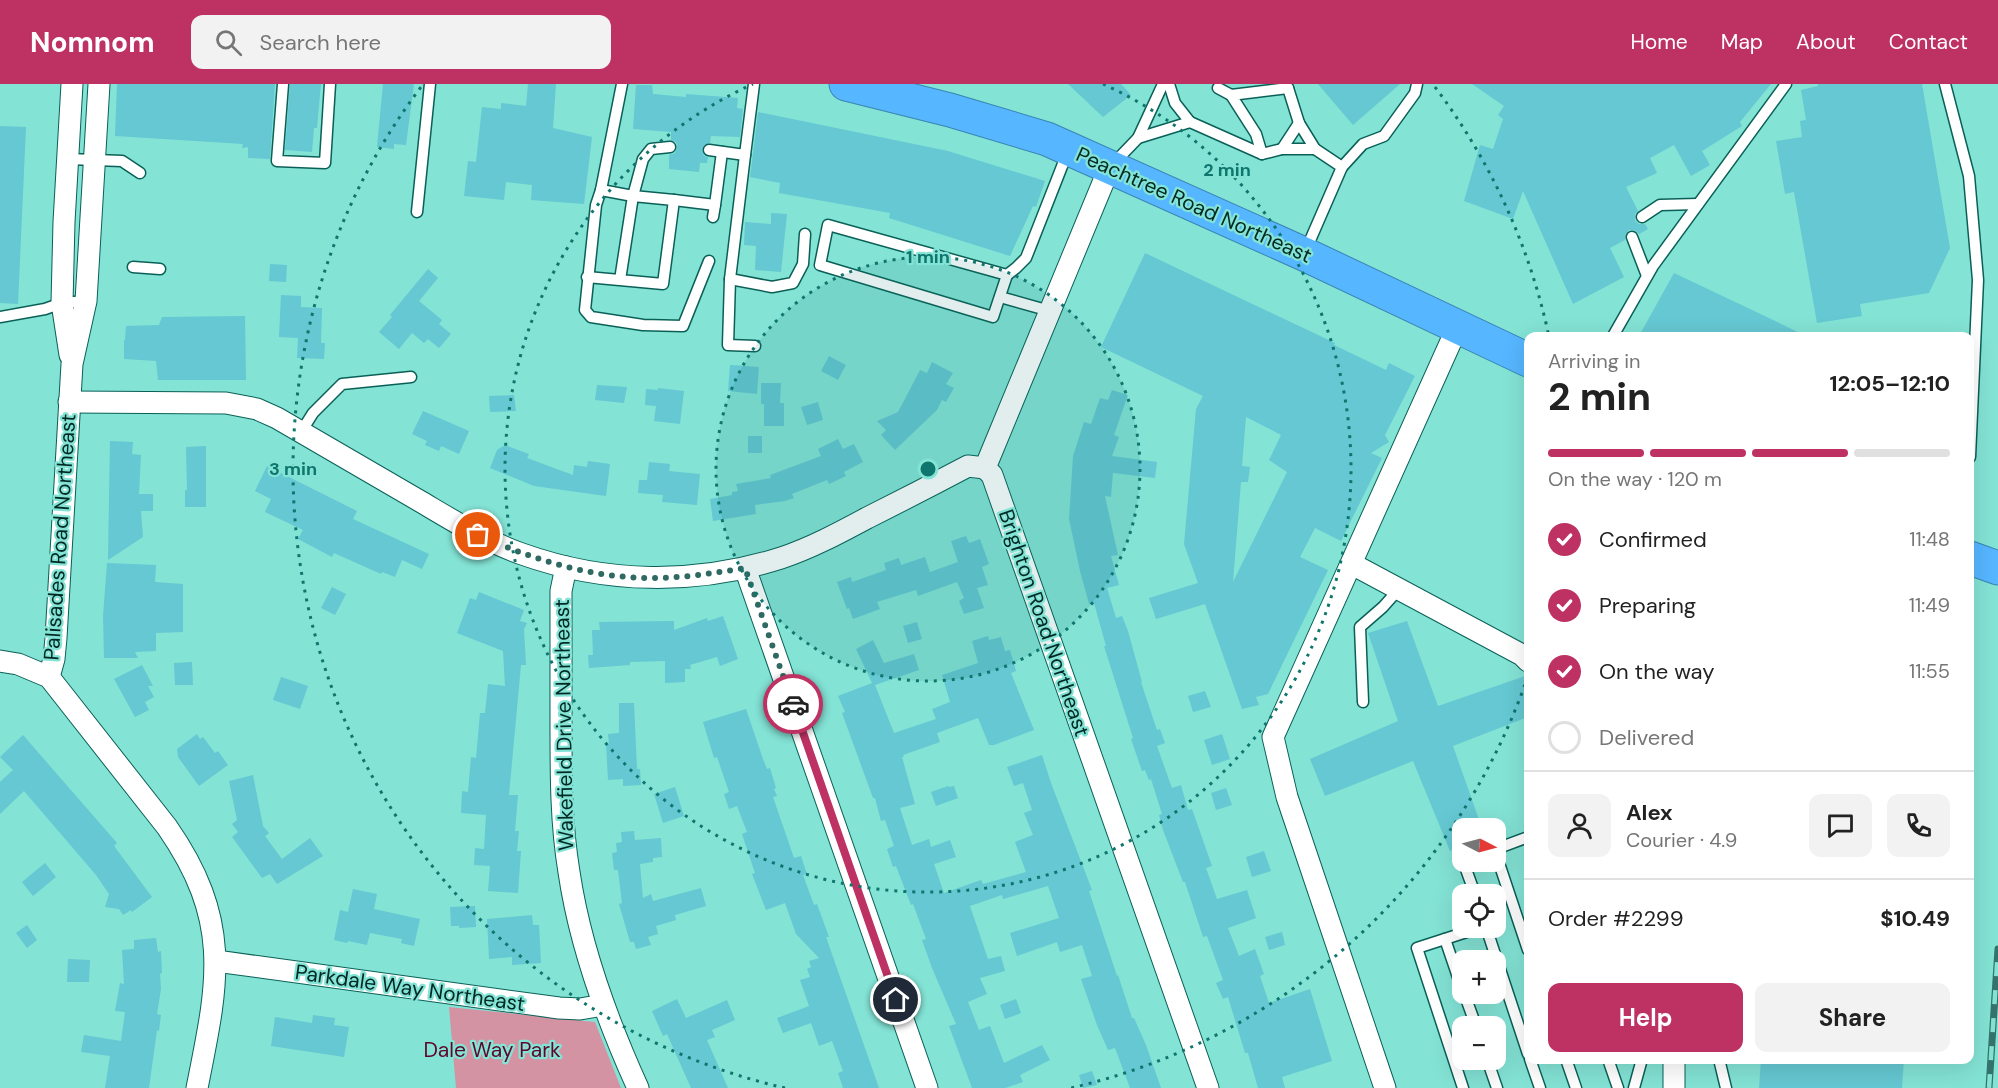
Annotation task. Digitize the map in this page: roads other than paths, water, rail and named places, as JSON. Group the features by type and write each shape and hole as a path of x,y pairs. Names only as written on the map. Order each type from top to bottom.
{"highway":[{"name":"Peachtree Road Northeast","path":"846,84 950,110 1047,139 1304,254 1524,358"},
{"path":"1974,559 1998,568"}],"street":[{"name":"Palisades Road Northeast","path":"72,84 68,159 86,301 72,364 56,638 54,659 49,676 183,850 196,874 207,903 214,934 216,961 213,1007 196,1088"},
{"name":"Palisades Road Northeast","path":"72,364 62,303 77,222 94,160 99,84"},
{"path":"69,402 226,403 257,409 277,418 478,535 521,554 566,567 610,576 653,578 697,576 745,568 782,558 819,543 968,466 985,468 1110,166"},
{"path":"1385,1088 1287,796 1273,737 1457,328"},
{"name":"Brighton Road Northeast","path":"985,468 992,475 1208,1088"},
{"path":"1352,564 1524,657"},
{"name":"Wakefield Drive Northeast","path":"566,567 561,591 561,781 569,873 577,915 603,1005 638,1088"},
{"path":"745,568 927,1088"},
{"path":"0,661 18,664 49,676"},
{"name":"Parkdale Way Northeast","path":"216,961 559,1008 580,1009 603,1005"},
{"path":"1674,1064 1674,1088"}],"lane":[{"path":"283,84 277,161 325,164 330,84"},
{"path":"417,212 430,84"},
{"path":"622,84 596,206 585,310 591,317 643,325 683,326 709,261"},
{"path":"754,84 730,279 728,345 755,346"},
{"path":"1110,166 1138,138 1163,84"},
{"path":"1169,84 1175,103 1190,122 1262,154 1282,149 1315,149"},
{"path":"1304,254 1342,167 1363,144 1384,136 1415,93 1417,84"},
{"path":"1615,332 1647,276 1786,84"},
{"path":"1945,84 1969,176 1978,280 1974,368"},
{"path":"1218,88 1231,94 1286,86 1299,123 1315,149 1342,167"},
{"path":"1231,94 1256,134 1262,154"},
{"path":"1138,138 1190,122"},
{"path":"1282,149 1299,123"},
{"path":"620,280 633,196 643,159 651,149 670,147"},
{"path":"1007,274 828,225 820,265 993,317 1007,274 1026,258 1069,148"},
{"path":"709,150 745,155"},
{"path":"601,190 674,200 714,211 722,152"},
{"path":"68,159 123,161 140,173"},
{"path":"587,277 663,284 674,200"},
{"path":"1642,217 1660,205 1698,204"},
{"path":"730,279 772,287 793,283 803,264 806,234"},
{"path":"1632,237 1647,276"},
{"path":"133,267 159,269"},
{"path":"1000,297 1050,310"},
{"path":"0,317 45,309 62,303 86,301"},
{"path":"301,432 313,413 342,384 411,377"},
{"path":"1363,702 1360,627 1399,589"},
{"path":"1506,845 1524,838"},
{"path":"1502,872 1524,938"},
{"path":"1452,937 1417,948 1463,1088"},
{"path":"1488,938 1524,1042"},
{"path":"1445,939 1452,959"},
{"path":"1532,1064 1540,1088"},
{"path":"1568,1064 1576,1088"},
{"path":"1610,1064 1618,1088"},
{"path":"1634,1088 1641,1064"},
{"path":"1720,1064 1726,1088"},
{"path":"1491,1070 1497,1088"}],"railway":[{"path":"1989,1088 1998,949"}],"park label":[{"name":"Dale Way Park","path":"492,1050"}]}
